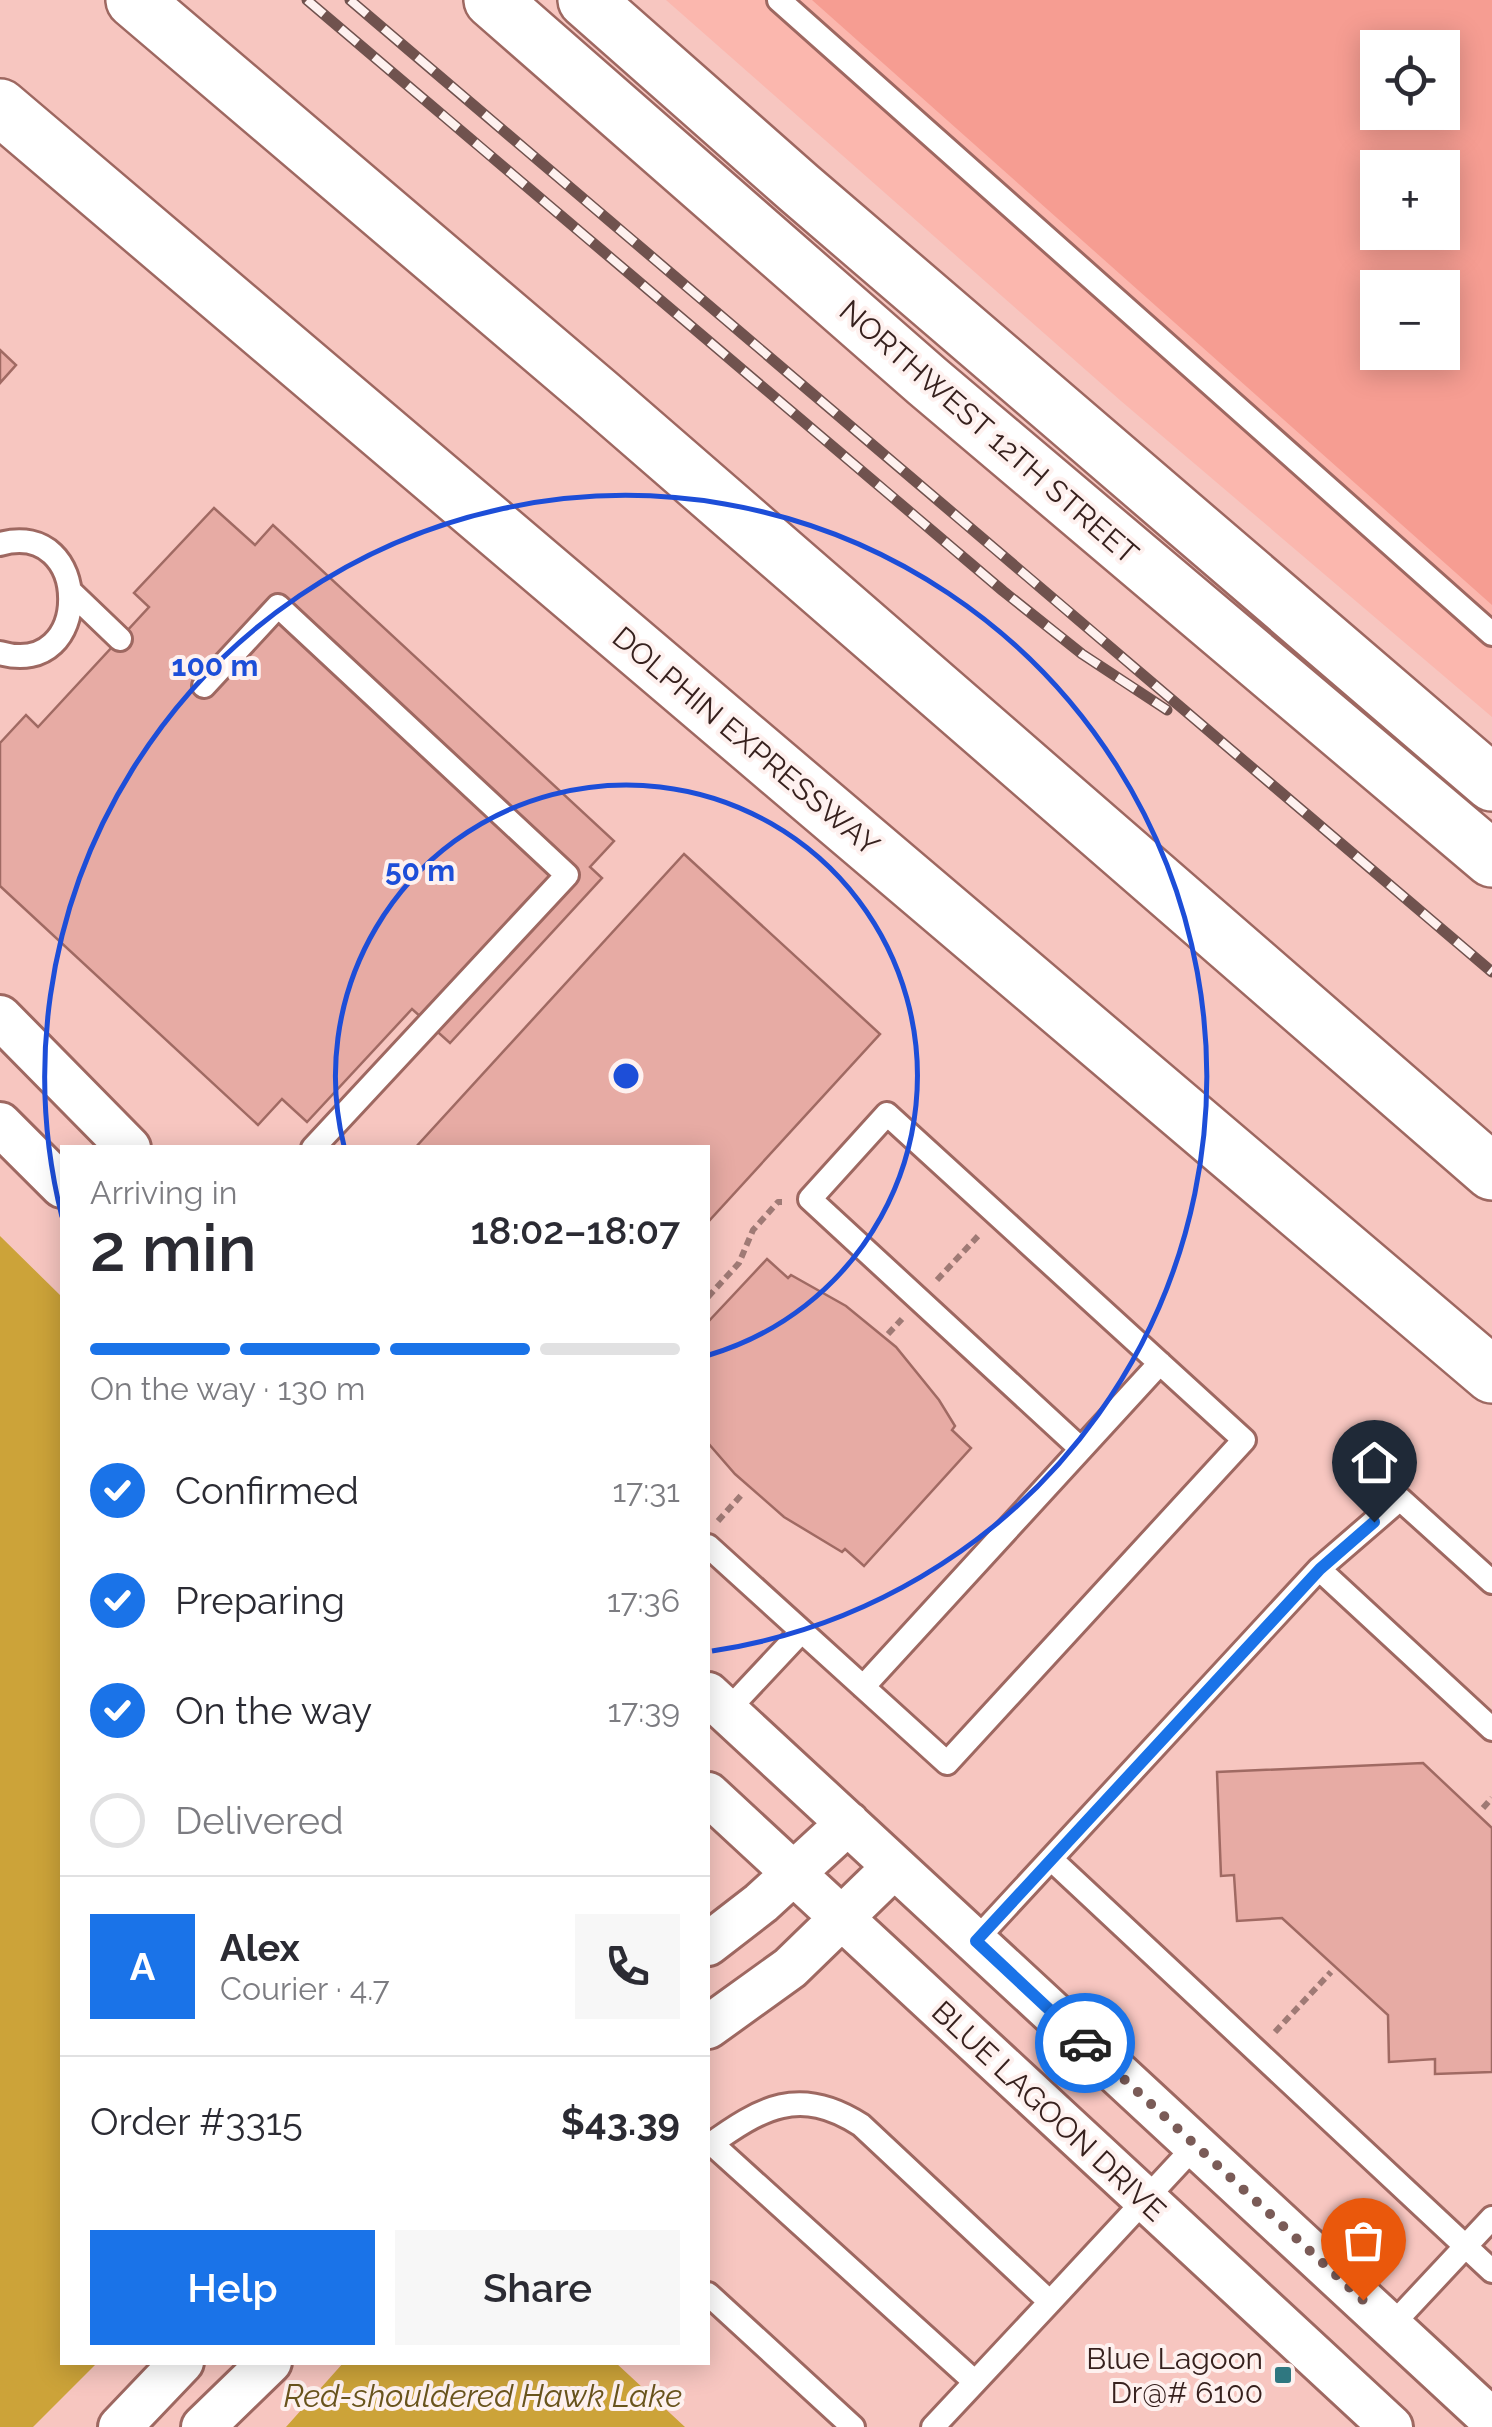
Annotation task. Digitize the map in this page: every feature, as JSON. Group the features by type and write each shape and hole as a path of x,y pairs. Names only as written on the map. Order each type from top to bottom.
{"main road":[{"path":"134,0 598,394 1492,1172"},
{"name":"NORTHWEST 12TH STREET","path":"492,0 927,381 1492,859"},
{"name":"NORTHWEST 12TH STREET","path":"586,0 1492,783"},
{"name":"DOLPHIN EXPRESSWAY","path":"0,106 1492,1375"}],"street":[{"path":"0,1017 127,1145"},
{"path":"0,1124 60,1184"},
{"path":"717,1703 1492,2420"},
{"name":"BLUE LAGOON DRIVE","path":"710,1796 1391,2427"},
{"path":"710,1942 794,1875 848,1823"},
{"path":"710,2026 790,1968 894,1867"},
{"path":"120,2427 179,2365"},
{"path":"204,2427 267,2365"}],"lane":[{"path":"779,0 1492,634"},
{"path":"0,544 25,542 42,548 57,560 72,593 72,610 56,640 26,655 0,653"},
{"path":"72,593 120,638"},
{"path":"204,686 278,606 568,875 316,1145"},
{"path":"710,1548 947,1763 1244,1440 887,1114 810,1199 1081,1449"},
{"path":"863,1687 1160,1364"},
{"path":"976,1941 1320,1569 1400,1499 1492,1582"},
{"path":"1320,1569 1492,1729"},
{"path":"717,1703 802,1632"},
{"path":"1050,1859 1492,2271"},
{"path":"710,2144 768,2108 794,2103 842,2113 861,2125 1050,2302"},
{"path":"710,2146 975,2382"},
{"path":"933,2427 1195,2146"},
{"path":"1391,2326 1492,2218"},
{"path":"710,2296 854,2427"}],"path":[{"path":"710,1295 739,1263 753,1230 778,1202 810,1199"},
{"path":"710,1531 744,1492"},
{"path":"1483,1808 1492,1798"},
{"path":"1257,2052 1331,1972"}],"shaded area":[{"path":"666,0 1492,0 1492,717 1121,401"},
{"path":"812,0 1492,0 1492,605"}],"water":[{"path":"0,1236 60,1295 60,2365 95,2365 33,2427 0,2427"},
{"name":"Red-shouldered Hawk Lake","path":"341,2365 618,2365 685,2427 286,2427"}],"building":[{"path":"0,350 16,365 0,383"},
{"path":"214,508 255,545 273,525 614,841 590,867 602,878 450,1043 412,1009 307,1122 282,1099 258,1125 0,886 0,743 26,715 38,727 149,607 134,593"},
{"path":"684,854 880,1034 710,1220 710,1145 418,1145"},
{"path":"767,1259 788,1278 791,1275 846,1306 896,1347 939,1400 955,1426 952,1430 971,1448 864,1566 845,1549 842,1552 784,1517 735,1474 710,1445 710,1320"},
{"path":"1423,1763 1492,1828 1492,2072 1435,2074 1435,2059 1389,2062 1388,2015 1282,1918 1237,1921 1234,1875 1221,1876 1217,1772"}],"railway":[{"path":"307,0 1003,591 1082,654 1167,710"},
{"path":"350,0 1492,972"}],"way so far":[{"path":"1085,2043 1363,2300"}],"place":[{"name":"Blue Lagoon Dr@# 6100","path":"1283,2375"}],"route":[{"path":"1085,2043 976,1941 1320,1569 1374,1522"}]}
